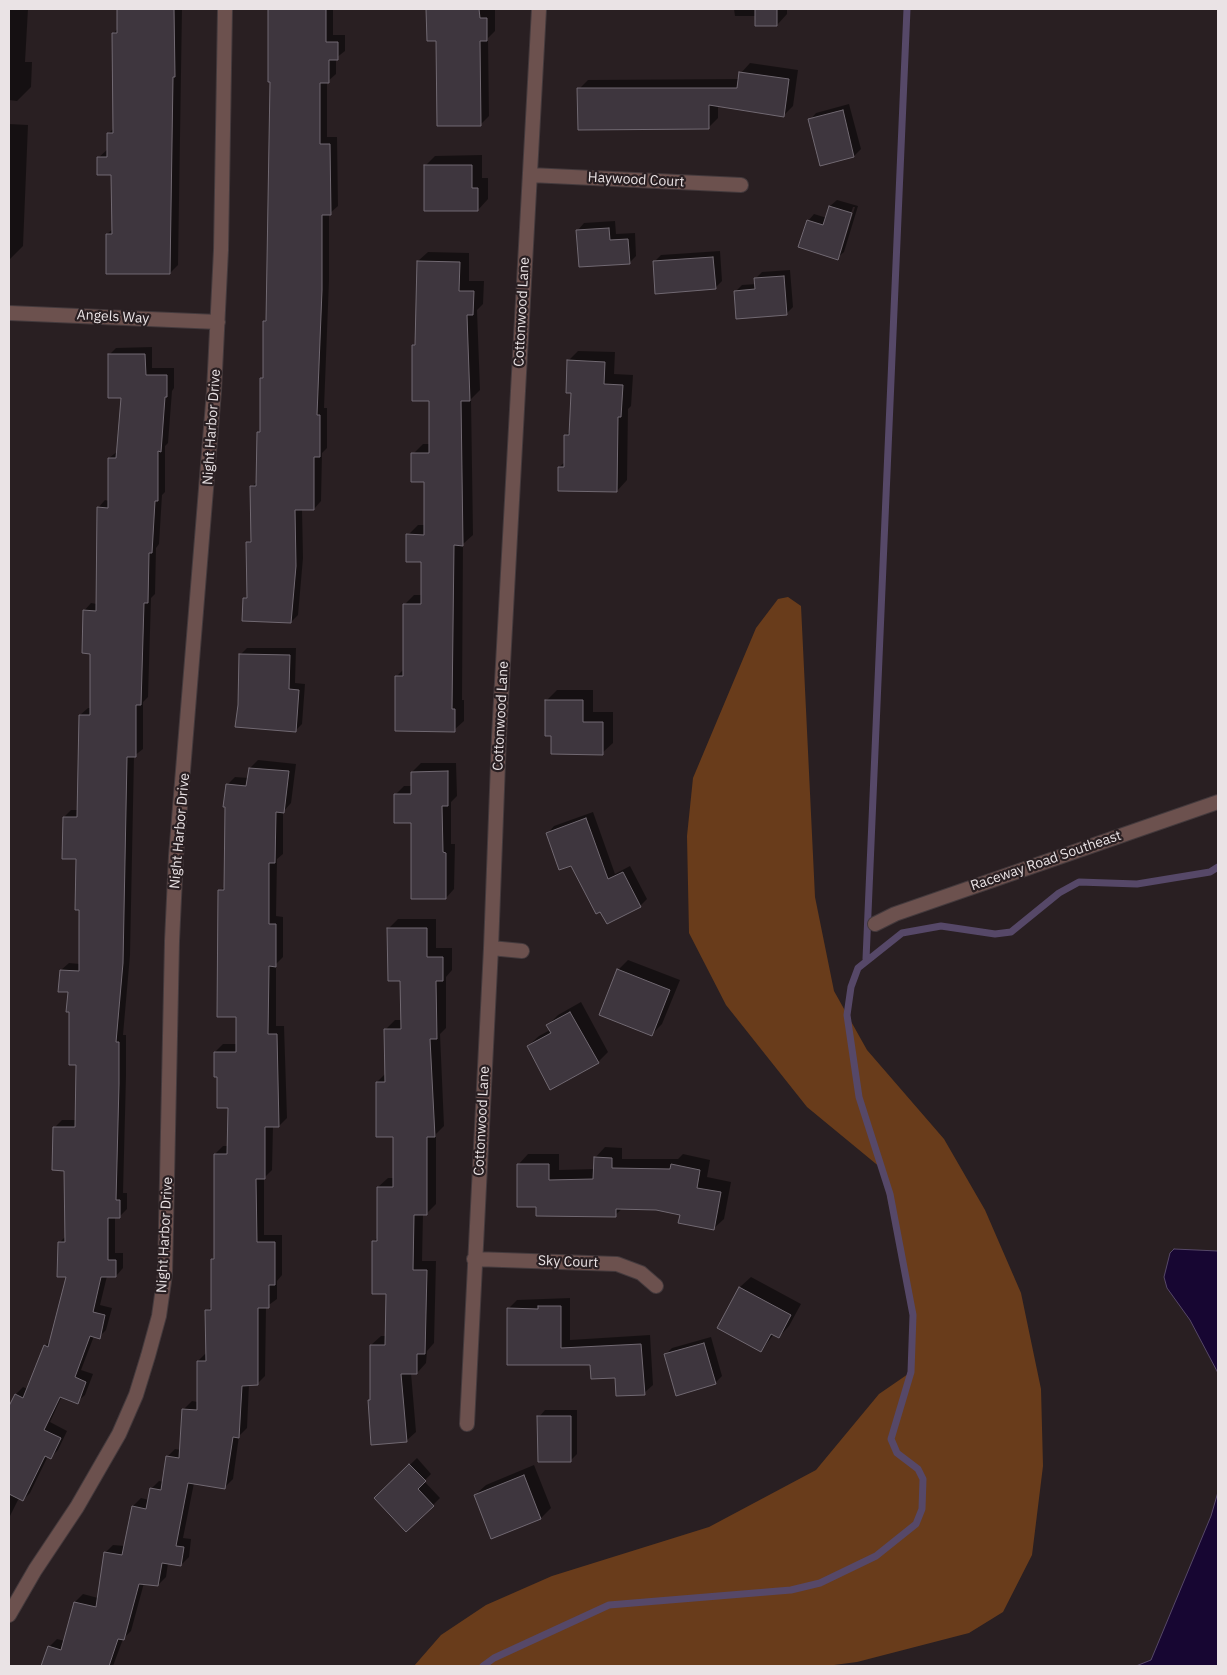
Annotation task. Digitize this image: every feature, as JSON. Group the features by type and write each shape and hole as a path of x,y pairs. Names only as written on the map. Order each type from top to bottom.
{"street":[{"name":"Night Harbor Drive","path":"9,1615 35,1570 90,1485 119,1434 136,1395 160,1308 165,1274 168,1221 172,941 176,856 209,476 218,322 225,9"},
{"name":"Cottonwood Lane","path":"467,1424 474,1259 492,948 499,737 539,9"},
{"name":"Haywood Court","path":"530,175 742,185"},
{"name":"Angels Way","path":"9,313 218,322"},
{"name":"Raceway Road Southeast","path":"875,924 895,914 1218,802"},
{"path":"492,948 522,951"},
{"name":"Sky Court","path":"474,1259 616,1264 641,1273 656,1286"}],"shaded area":[{"path":"788,597 801,606 815,897 834,991 867,1050 944,1139 985,1210 1021,1293 1041,1389 1043,1466 1032,1555 1003,1612 969,1633 857,1662 826,1666 414,1666 441,1635 486,1605 552,1576 709,1527 816,1470 879,1394 911,1372 913,1315 881,1168 807,1107 726,1005 689,933 687,836 693,778 756,628 778,599"},
{"path":"1174,1249 1218,1251 1218,1373 1190,1320 1167,1288 1164,1277 1170,1253"},
{"path":"1218,1492 1218,1666 1136,1666 1151,1660 1211,1516"}],"building":[{"path":"117,9 174,9 175,77 173,77 170,274 106,274 106,234 112,234 111,175 97,175 97,157 107,157 107,133 113,133 112,33 117,33"},
{"path":"268,9 326,9 326,42 338,42 338,60 329,60 329,83 320,83 320,144 330,144 331,215 322,215 322,290 317,415 320,415 320,457 314,457 314,510 295,510 296,566 291,623 242,621 243,598 247,598 246,542 251,542 250,486 256,486 257,432 260,432 260,378 263,378 263,321 266,321 270,82 268,82"},
{"path":"426,9 479,9 480,18 487,18 487,41 480,41 481,126 437,126 436,41 427,41"},
{"path":"755,9 777,9 777,26 755,26"},
{"path":"739,72 789,79 784,117 709,105 709,129 578,130 577,88 737,88"},
{"path":"843,110 854,157 820,166 808,119"},
{"path":"424,165 472,165 472,188 478,188 478,211 424,211"},
{"path":"829,206 852,213 838,260 798,247 807,220 823,225"},
{"path":"609,228 610,240 628,239 630,264 579,267 576,230"},
{"path":"713,257 716,289 655,294 653,261"},
{"path":"417,261 460,262 459,291 474,291 473,315 467,315 470,401 461,401 463,546 454,545 452,709 455,709 455,732 395,731 395,676 403,676 403,604 421,604 421,562 406,562 406,534 424,535 424,482 411,482 411,453 429,453 429,401 412,401 412,345 415,345"},
{"path":"784,276 787,315 736,319 734,291 755,289 754,278"},
{"path":"108,354 145,354 146,375 167,375 167,397 165,397 161,452 158,451 158,501 155,501 152,553 149,553 148,603 144,603 141,705 136,705 136,757 127,757 123,963 116,1042 119,1042 119,1084 116,1200 120,1200 120,1218 108,1218 108,1260 116,1260 116,1277 101,1277 93,1312 105,1315 100,1339 90,1336 75,1377 86,1382 78,1404 60,1397 44,1430 61,1438 51,1459 45,1456 23,1501 9,1494 9,1406 15,1394 23,1398 44,1345 48,1347 66,1277 57,1277 58,1242 65,1242 64,1171 52,1170 53,1127 75,1127 76,1065 69,1065 69,1012 66,1012 68,992 58,992 60,970 79,971 79,910 75,910 76,859 62,859 63,817 77,817 79,715 90,715 90,654 82,653 83,610 96,611 97,507 108,508 108,458 116,458 121,398 108,398"},
{"path":"567,360 605,362 604,384 623,385 621,417 618,417 617,492 558,491 558,467 564,467 564,435 569,435 571,393 566,393"},
{"path":"239,654 290,655 289,689 299,690 296,732 235,727 238,705"},
{"path":"545,700 583,700 583,722 603,722 603,755 551,754 551,736 545,736"},
{"path":"249,768 289,771 284,813 276,812 275,863 269,863 269,924 276,924 276,967 269,966 268,1034 277,1034 279,1127 265,1127 265,1179 256,1179 257,1242 275,1242 275,1285 269,1285 269,1308 258,1308 258,1385 242,1386 239,1438 233,1437 225,1489 188,1483 176,1546 184,1547 181,1566 162,1563 158,1586 139,1584 124,1640 118,1639 109,1666 41,1666 48,1646 61,1650 74,1602 96,1607 104,1552 122,1555 132,1506 146,1509 150,1488 161,1490 166,1456 179,1458 182,1409 197,1410 197,1361 206,1361 205,1310 211,1310 211,1259 214,1259 214,1154 227,1154 228,1108 217,1108 217,1077 214,1077 214,1052 236,1052 236,1017 217,1017 218,890 224,890 225,807 223,807 226,784 246,786"},
{"path":"448,771 448,806 442,806 443,852 446,853 446,899 411,899 411,823 394,823 394,794 411,794 411,772"},
{"path":"586,818 608,879 623,872 641,907 607,924 600,912 596,914 571,866 559,870 546,833"},
{"path":"387,928 427,928 427,957 443,957 443,981 436,981 437,1039 430,1039 435,1137 427,1137 427,1215 414,1215 413,1270 427,1270 425,1354 417,1354 417,1374 401,1374 407,1442 371,1445 368,1400 370,1400 370,1345 385,1345 386,1294 372,1294 372,1241 377,1241 377,1187 393,1187 393,1137 376,1137 376,1082 385,1082 384,1029 401,1029 400,981 388,981"},
{"path":"617,969 670,990 652,1036 599,1015"},
{"path":"570,1012 599,1063 550,1090 527,1046 551,1033 546,1025"},
{"path":"594,1157 612,1158 612,1168 670,1169 671,1164 700,1170 697,1188 721,1192 714,1230 678,1223 680,1215 656,1210 616,1209 616,1217 536,1216 536,1207 517,1207 517,1164 549,1164 549,1180 593,1179"},
{"path":"739,1287 791,1315 779,1338 771,1334 761,1352 717,1328"},
{"path":"538,1306 561,1306 561,1348 641,1344 645,1395 616,1396 615,1378 591,1379 590,1365 507,1365 507,1308 538,1309"},
{"path":"704,1343 716,1384 676,1396 664,1354"},
{"path":"537,1416 571,1416 571,1462 538,1462"},
{"path":"409,1464 426,1481 418,1489 434,1506 406,1532 374,1498"},
{"path":"524,1475 541,1519 491,1539 474,1495"}],"waterway":[{"path":"866,959 907,9"},
{"path":"483,1666 494,1658 609,1605 791,1590 820,1583 876,1556 916,1524 922,1509 923,1479 918,1469 897,1453 891,1439 911,1372 913,1315 890,1194 859,1097 847,1015 851,987 858,968 902,933 941,926 995,934 1011,932 1059,893 1079,882 1137,884 1210,872 1218,867"}]}
